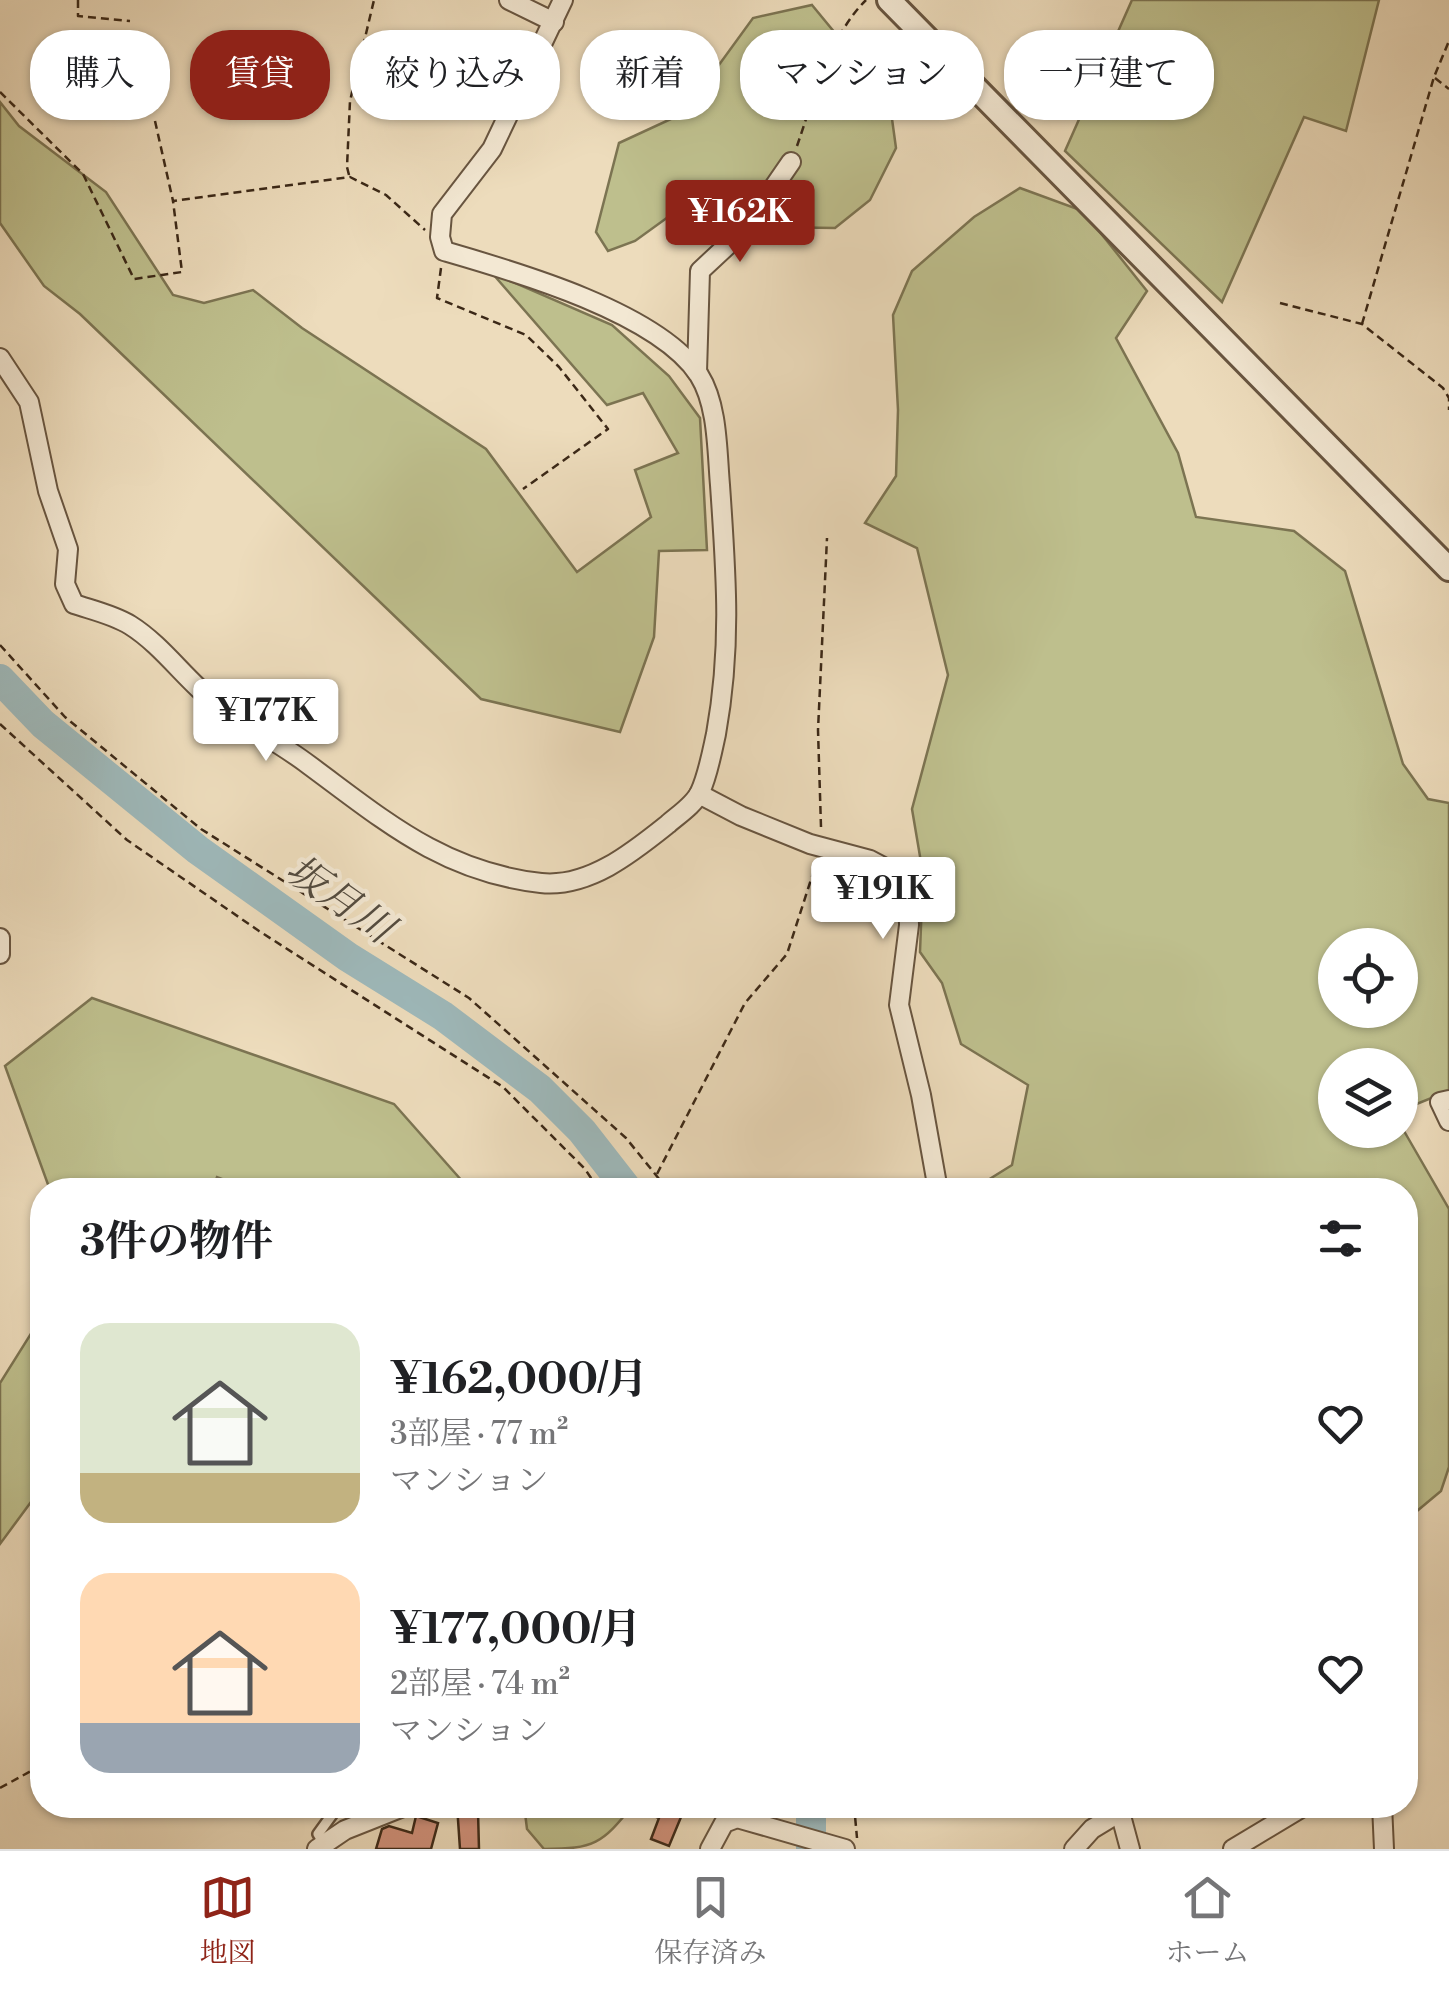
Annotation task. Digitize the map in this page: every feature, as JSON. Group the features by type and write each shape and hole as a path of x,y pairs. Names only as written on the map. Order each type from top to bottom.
{"street":[{"path":"509,0 554,22"},
{"path":"0,358 29,402 48,491 68,549 65,584 74,604 130,625 214,702 307,763 392,828 437,855 488,874 546,884 581,879 636,850 699,794 718,720 728,639 726,554 718,456 706,390 697,372 664,341 630,321 533,276 442,244 442,214 492,150 563,0"},
{"path":"889,0 1449,569"},
{"path":"697,372 700,271 744,228 791,162"},
{"path":"699,794 742,816 880,865 890,870 908,893 898,1005 921,1095 936,1178"},
{"path":"0,938 0,954"},
{"path":"1449,1100 1440,1102 1449,1121"},
{"path":"321,1846 345,1830 375,1818"},
{"path":"710,1849 729,1818"},
{"path":"752,1818 845,1849"},
{"path":"1074,1849 1107,1818"},
{"path":"1122,1818 1130,1849"},
{"path":"1233,1849 1284,1818"},
{"path":"1383,1818 1384,1849"}],"lane":[{"path":"321,1846 318,1834 330,1818"}],"path":[{"path":"78,0 78,16 130,21"},
{"path":"350,177 350,101 374,0"},
{"path":"791,162 848,17 866,0"},
{"path":"1362,324 1434,77 1449,41"},
{"path":"1434,77 1449,89"},
{"path":"0,92 83,174 134,279 182,272 155,120"},
{"path":"172,202 350,177 386,195 442,244 438,298 526,335 559,367 608,429 523,489"},
{"path":"1280,303 1362,324 1443,388 1449,410"},
{"path":"0,645 65,717 201,829 469,998 626,1138 656,1176 745,1003 788,954 822,847 818,730 828,538"},
{"path":"0,724 127,840 259,931 503,1086 591,1178"},
{"path":"0,1788 30,1771"},
{"path":"855,1818 857,1849"}],"green space":[{"path":"1132,0 1379,0 1346,131 1304,117 1222,302 1065,151 1079,120 1214,120 1214,30 1119,30"},
{"path":"812,5 833,30 744,30 753,18"},
{"path":"740,36 740,120 892,120 896,148 870,200 835,228 769,227 740,196 693,199 635,241 608,251 596,232 619,143 669,120 720,120 720,63"},
{"path":"0,102 19,126 106,192 173,295 204,303 253,290 302,328 486,449 577,572 651,517 635,470 678,453 643,393 607,405 492,273 612,325 669,376 700,418 707,550 659,551 654,637 620,732 481,699 80,314 44,286 0,223"},
{"path":"1020,188 1083,211 1147,291 1116,338 1178,453 1196,517 1294,531 1345,571 1403,764 1428,799 1449,803 1449,1091 1418,1103 1418,1048 1318,1048 1318,1148 1414,1148 1449,1209 1449,1467 1441,1491 1418,1510 1418,1178 991,1178 1012,1165 1028,1085 961,1044 942,983 920,952 923,874 912,809 948,675 917,548 865,523 896,476 898,410 893,315 912,271 974,217"},
{"path":"92,998 394,1104 459,1178 46,1178 5,1066"},
{"path":"30,1335 30,1503 0,1544 0,1383"},
{"path":"526,1818 622,1818 596,1842 575,1848 544,1849 527,1829"}],"building":[{"path":"416,1818 438,1823 431,1849 376,1849 382,1829 389,1826 412,1833"},
{"path":"458,1818 478,1818 479,1849 460,1849"},
{"path":"659,1818 681,1818 669,1846 651,1839"}],"waterway":[{"name":"坂月川","path":"0,679 43,724 198,850 348,957 443,1016 540,1089 582,1131 619,1178"},
{"name":"坂月川","path":"811,1818 811,1849"}]}
